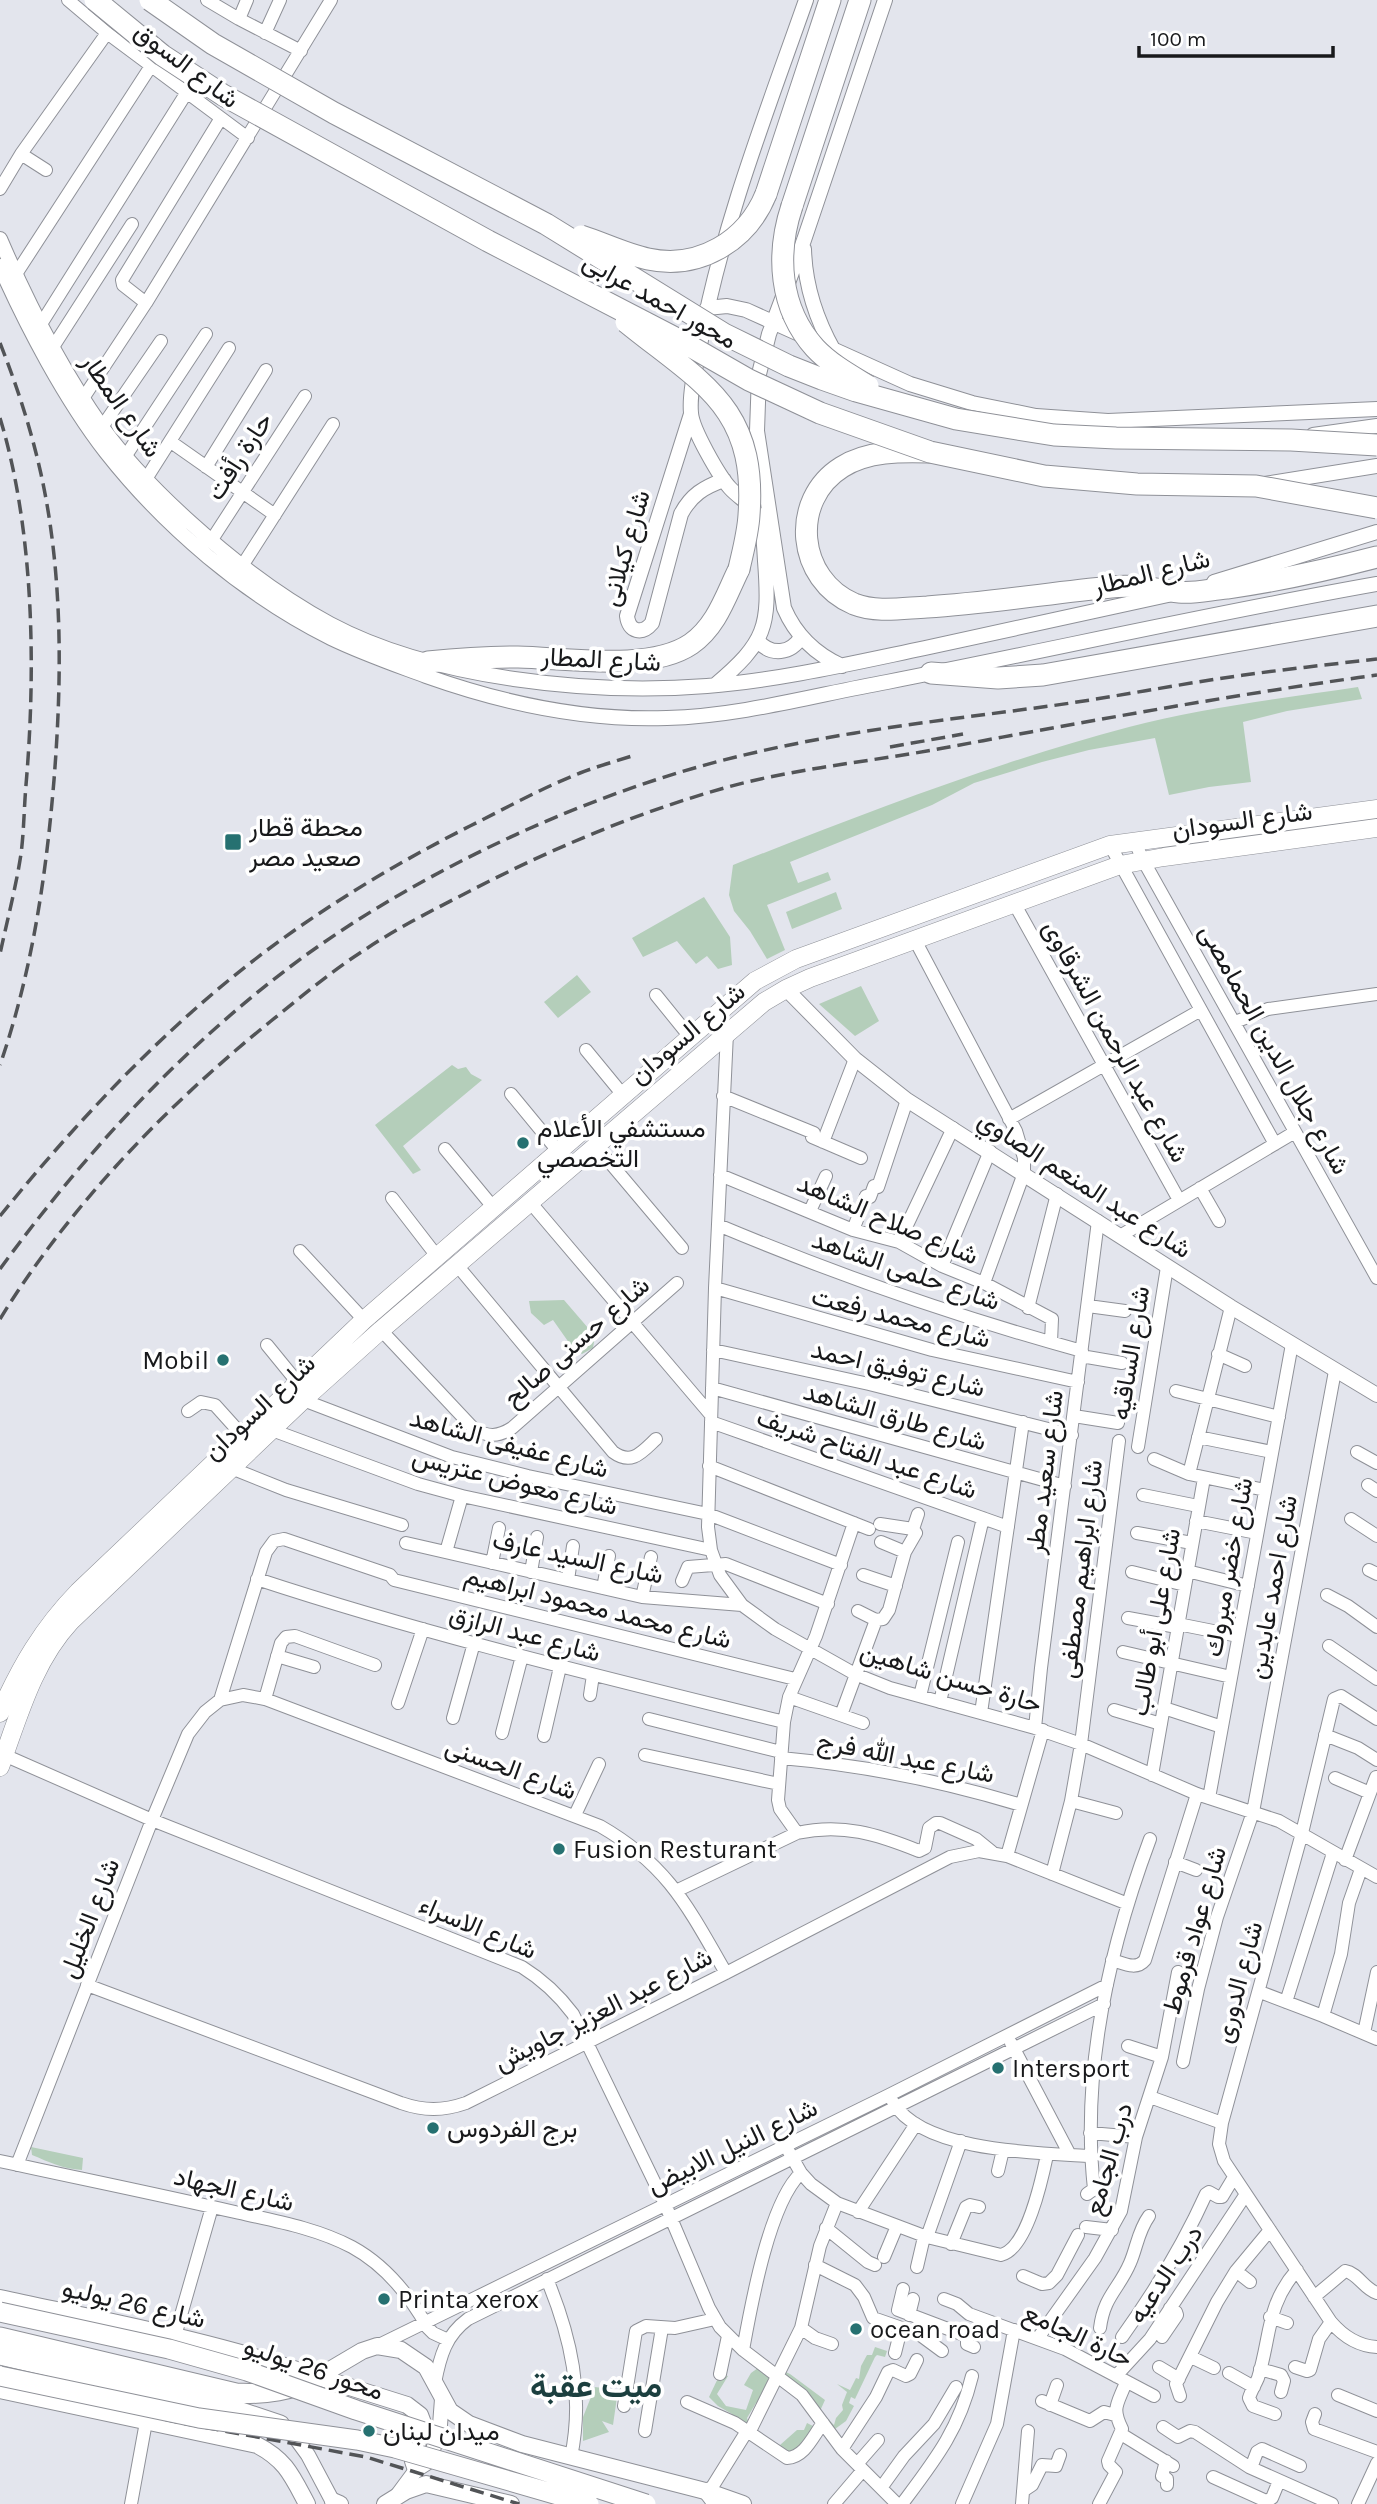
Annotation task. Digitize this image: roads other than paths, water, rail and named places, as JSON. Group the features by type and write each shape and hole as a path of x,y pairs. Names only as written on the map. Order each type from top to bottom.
{"highway":[{"name":"محور احمد عرابى","path":"95,0 162,55 223,95 488,241 586,290 784,397 857,428 930,452 1006,470 1067,479 1137,484 1256,486 1377,510"},
{"name":"محور احمد عرابى","path":"150,0 213,44 546,224 693,316 745,345 822,379 890,401 978,424 1054,435 1291,440 1377,445"},
{"path":"546,224 638,256 663,261 690,260 726,245 737,237 754,217 766,194 830,0"},
{"path":"860,0 787,220 782,265 792,310 816,348 837,366 890,401"},
{"path":"428,662 506,657 624,661 665,656 690,645 712,625 740,569 749,518 749,467 738,429 715,396 586,290"},
{"path":"930,452 873,456 850,462 830,475 816,494 807,517 808,552 818,574 844,599 878,610 979,603 1124,586 1152,587 1180,593 1273,581 1377,556"},
{"path":"931,673 987,678 1043,675 1377,616"},
{"name":"محور 26 يوليو","path":"0,2312 169,2349 247,2371 356,2410 646,2504"},
{"path":"0,2337 236,2393 279,2393 318,2377"},
{"path":"0,2355 257,2416 278,2423 292,2434"},
{"name":"محور 26 يوليو","path":"0,2376 213,2420 357,2440 395,2448 589,2504"}],"main road":[{"name":"شارع السودان","path":"2,1761 34,1672 60,1632 272,1430 301,1392 364,1320 740,992 771,971 796,959 1110,845 1377,809"},
{"name":"شارع السودان","path":"0,1713 24,1662 62,1608 242,1435 381,1330 764,1002 786,989 891,948 1120,865 1377,828"},
{"path":"883,927 891,948"},
{"name":"شارع 26 يوليو","path":"0,2298 229,2350 407,2405 414,2409 423,2423 413,2461 416,2470"},
{"path":"318,2377 351,2356 377,2346 401,2350 426,2367 450,2411 469,2424 522,2444 743,2504"},
{"path":"0,2390 257,2445 274,2454 288,2467 307,2504"},
{"path":"506,2503 493,2490 492,2468 501,2456 522,2444"},
{"path":"390,2502 406,2491 426,2484 506,2503"}],"street":[{"name":"شارع السوق","path":"68,0 107,33 248,138"},
{"path":"239,19 247,0"},
{"path":"265,33 280,0"},
{"path":"79,404 146,303 331,0"},
{"path":"715,685 748,656 758,641 765,626 767,598 761,528 756,512 716,469 691,415 695,371 707,308 747,168 806,0"},
{"path":"842,666 819,653 801,637 784,608 757,431 759,374 774,322 885,0"},
{"path":"211,1 239,19 301,51"},
{"path":"0,189 21,154 107,33"},
{"path":"16,274 151,66"},
{"path":"36,327 187,92"},
{"path":"146,303 123,285 122,281 221,118"},
{"path":"21,154 46,170"},
{"path":"53,346 132,225"},
{"name":"شارع المطار","path":"0,239 36,327 53,346 79,404 146,480 211,541 277,591 330,624 371,643 428,662 495,676 592,686 653,688 715,685 842,666 1180,593 1373,534"},
{"path":"804,240 811,298 818,321 834,351"},
{"name":"شارع المطار","path":"0,266 105,451 152,503 235,577 284,611 365,654 454,686 510,701 618,719 671,718 753,707 1377,584"},
{"path":"707,308 737,307 891,376 972,403 1036,416 1108,421 1377,409"},
{"path":"125,457 206,334"},
{"path":"102,428 161,341"},
{"path":"146,480 229,348"},
{"path":"206,467 266,370"},
{"name":"حارة رأفت","path":"211,541 305,396"},
{"name":"شارع كيلانى","path":"691,415 627,616 633,629 648,629 652,623 685,505 698,491 724,480"},
{"path":"243,566 333,424"},
{"name":"محور احمد عرابى","path":"1291,440 1377,426"},
{"path":"171,442 275,515"},
{"name":"محور احمد عرابى","path":"1256,486 1377,466"},
{"path":"1373,534 1377,510"},
{"path":"758,641 768,650 781,652 793,647 801,637"},
{"name":"شارع جلال الدين الحمامصى","path":"1134,840 1377,1278"},
{"name":"شارع جلال الدين الحمامصى","path":"1110,845 1275,1144"},
{"name":"شارع عبد الرحمن الشرقاوى","path":"1014,903 1179,1200"},
{"path":"915,940 1021,1145 1024,1173 984,1283"},
{"path":"1173,959 1193,950"},
{"name":"شارع عبد المنعم الصاوي","path":"786,989 855,1059 908,1100 1167,1267 1335,1371 1376,1393"},
{"path":"1235,1022 1268,1009 1377,994"},
{"path":"656,995 690,1037"},
{"path":"1009,1119 1202,1010"},
{"name":"حارة حسن شاهين","path":"726,1033 708,1514 711,1550 726,1586 757,1618 855,1674 1081,1744 1203,1796 1253,1812 1302,1833 1377,1877"},
{"path":"586,1050 623,1095"},
{"path":"823,1142 855,1059"},
{"path":"512,1094 558,1151"},
{"path":"723,1096 814,1133 812,1137 861,1158"},
{"path":"853,1230 866,1196 870,1197 874,1186 878,1187 908,1100"},
{"path":"899,1242 953,1128"},
{"path":"1120,1236 1295,1132"},
{"path":"596,1146 682,1248"},
{"path":"445,1149 493,1207"},
{"path":"942,1266 990,1151"},
{"name":"شارع صلاح الشاهد","path":"720,1169 853,1230 899,1242 942,1266 984,1283 1052,1319 1051,1342"},
{"path":"810,1211 826,1176"},
{"path":"1200,1188 1219,1221"},
{"path":"1028,1308 1057,1194"},
{"path":"392,1198 436,1255"},
{"path":"530,1202 632,1321 711,1419"},
{"name":"شارع سعيد مطر","path":"1007,1856 1039,1729 1041,1668 1098,1221"},
{"name":"شارع حلمى الشاهد","path":"718,1226 883,1289 1082,1353 1122,1363"},
{"path":"300,1251 364,1320"},
{"path":"456,1264 618,1456 637,1456 656,1439"},
{"name":"شارع الساقيه","path":"1138,1447 1167,1267"},
{"name":"شارع حسنى صالح","path":"381,1330 474,1429 493,1436 503,1434 677,1283"},
{"name":"شارع محمد رفعت","path":"715,1288 871,1334 1078,1382"},
{"path":"1087,1306 1125,1311"},
{"path":"1189,1474 1231,1307"},
{"name":"شارع خضر مبروك","path":"1112,1960 1139,1966 1144,1960 1175,1862 1203,1796 1222,1727 1292,1344"},
{"path":"267,1346 301,1392"},
{"name":"شارع توفيق احمد","path":"713,1350 881,1387 1072,1435"},
{"path":"1219,1354 1245,1366"},
{"name":"شارع احمد عابدين","path":"1253,1812 1335,1371"},
{"name":"شارع طارق الشاهد","path":"712,1388 1065,1486"},
{"path":"1176,1391 1279,1417"},
{"name":"شارع عفيفى الشاهد","path":"301,1392 452,1457 708,1514 841,1565"},
{"path":"188,1411 201,1402 215,1405 242,1435"},
{"path":"1074,1416 1118,1423"},
{"name":"شارع عبد الفتاح شريف","path":"711,1419 1008,1527"},
{"path":"981,1713 1023,1422"},
{"name":"شارع معوض عتريس","path":"272,1430 418,1484 711,1550"},
{"path":"1198,1437 1272,1452"},
{"name":"شارع ابراهيم مصطفى","path":"1052,1874 1081,1744 1119,1441"},
{"path":"1357,1452 1377,1463"},
{"path":"1154,1459 1189,1474 1265,1490"},
{"path":"709,1466 854,1523 913,1529"},
{"path":"231,1468 286,1490 402,1525"},
{"name":"شارع على أبو طالب","path":"1152,1775 1204,1478"},
{"path":"1143,1495 1198,1506"},
{"path":"446,1552 462,1496"},
{"path":"858,1611 876,1620 883,1619 889,1610 905,1552 916,1533 913,1529 918,1514"},
{"path":"940,1702 983,1518"},
{"path":"1351,1519 1377,1536"},
{"path":"1196,1521 1257,1533"},
{"path":"797,1833 780,1809 779,1784 784,1722 795,1679 828,1604 854,1523"},
{"path":"492,1563 499,1528"},
{"path":"1137,1533 1192,1543"},
{"path":"531,1572 537,1537"},
{"name":"شارع محمد محمود ابراهيم","path":"257,1579 269,1546 279,1539 284,1539 393,1577 394,1580 795,1679"},
{"path":"881,1542 905,1552"},
{"path":"920,1696 958,1542"},
{"name":"شارع السيد عارف","path":"406,1543 642,1597 742,1605"},
{"path":"568,1580 573,1546"},
{"path":"603,1588 609,1556"},
{"path":"642,1597 651,1557"},
{"path":"682,1581 688,1567 715,1564 730,1566 828,1604"},
{"path":"1187,1571 1248,1586"},
{"path":"1132,1572 1185,1585"},
{"path":"863,1575 896,1586"},
{"path":"220,1700 257,1579"},
{"name":"شارع عبد الرازق","path":"257,1579 336,1605 560,1667 784,1722"},
{"path":"1327,1595 1377,1627"},
{"path":"1128,1618 1238,1636"},
{"path":"841,1715 876,1620"},
{"path":"398,1703 423,1629"},
{"path":"265,1699 283,1639 290,1636 375,1665"},
{"path":"453,1718 474,1643"},
{"path":"1329,1646 1377,1679"},
{"path":"1123,1652 1231,1677"},
{"path":"277,1656 314,1667"},
{"path":"502,1733 522,1656"},
{"path":"544,1737 560,1667"},
{"path":"590,1695 593,1675"},
{"name":"شارع الحسنى","path":"220,1700 243,1695 265,1699 600,1826 624,1839 646,1856 676,1891 726,1973"},
{"name":"شارع الدورى","path":"1234,2177 1224,2161 1219,2144 1222,2123 1302,1833 1333,1703 1337,1696 1345,1698 1377,1719"},
{"path":"789,1697 863,1723"},
{"name":"شارع الخليل","path":"17,2165 152,1819 188,1734 205,1712 220,1700"},
{"path":"1164,1708 1222,1727"},
{"path":"1114,1710 1161,1724"},
{"name":"شارع عبد الله فرج","path":"649,1719 781,1755 885,1771 954,1786 1021,1805"},
{"path":"1325,1735 1358,1748 1377,1760"},
{"path":"645,1755 779,1784"},
{"name":"شارع الاسراء","path":"2,1761 522,1967 542,1980 559,1995 573,2014 665,2204 715,2319 743,2350 803,2395 842,2449 900,2504"},
{"path":"575,1815 599,1764"},
{"path":"1345,1860 1376,1777"},
{"path":"1335,1778 1370,1793"},
{"path":"1070,1801 1116,1813"},
{"name":"شارع عواد قرموط","path":"1183,2062 1217,1917 1253,1812"},
{"path":"676,1891 797,1833 817,1828 859,1830 880,1835 919,1851 925,1848 929,1828 940,1823 976,1839 993,1852"},
{"path":"1087,2194 1094,2189 1090,2133 1095,2068 1107,1985 1128,1904 1150,1839"},
{"name":"شارع عبد العزيز جاويش","path":"87,1985 401,2103 440,2109 466,2103 950,1857 978,1851 993,1852 1128,1904"},
{"path":"1286,2002 1333,1853"},
{"path":"1175,1862 1196,1870"},
{"path":"1324,2016 1341,1954 1349,1903 1361,1869"},
{"name":"درب الجامع","path":"1038,2338 1076,2287 1114,2226 1124,2198 1136,2137 1162,2057 1178,1972"},
{"path":"1364,2033 1377,1972"},
{"name":"شارع النيل الابيض","path":"377,2346 890,2095 1107,1985"},
{"path":"1259,1992 1377,2039"},
{"name":"شارع النيل الابيض","path":"435,2383 448,2340 468,2319 1104,2004"},
{"path":"1007,2036 1070,2155"},
{"path":"1128,2046 1162,2057"},
{"path":"890,2095 897,2108 916,2124 961,2141 1003,2150 1090,2156"},
{"path":"1150,2097 1222,2123"},
{"path":"858,2212 916,2124"},
{"path":"1090,2133 1136,2137"},
{"path":"917,2266 961,2141"},
{"path":"786,2146 801,2173 837,2203 925,2237 1000,2255 1013,2248 1026,2223 1037,2197 1047,2155"},
{"path":"998,2171 1003,2150"},
{"name":"شارع الجهاد","path":"0,2161 309,2229 354,2248 393,2279 433,2333 448,2340"},
{"path":"743,2350 761,2262 776,2218 794,2180 801,2173"},
{"path":"1122,2337 1169,2269 1206,2194 1209,2192 1222,2197 1234,2177 1331,2322 1356,2342 1377,2347"},
{"name":"درب الدعيه","path":"1121,2379 1246,2193"},
{"path":"714,2498 800,2328 815,2265 837,2203"},
{"path":"175,2336 212,2207"},
{"path":"951,2244 966,2207 979,2207"},
{"path":"1100,2328 1104,2305 1130,2263 1139,2232 1149,2216"},
{"path":"826,2228 868,2262 880,2261 897,2226"},
{"path":"1023,2276 1045,2284 1052,2281 1082,2231 1114,2226 1139,2232"},
{"path":"1180,2396 1177,2390 1179,2379 1217,2302 1236,2271 1270,2230"},
{"path":"815,2265 855,2285 864,2297 873,2318 925,2337 942,2351"},
{"path":"1275,2414 1250,2404 1249,2398 1260,2369 1270,2317 1279,2294 1297,2270"},
{"path":"1236,2271 1250,2281"},
{"path":"1314,2297 1345,2271 1352,2272 1370,2290 1377,2293"},
{"path":"1057,2275 1076,2287"},
{"path":"547,2279 561,2313 577,2390 577,2429 571,2457"},
{"path":"1190,2279 1203,2285"},
{"path":"903,2288 897,2308 964,2335 967,2344 974,2347"},
{"path":"909,2315 913,2299"},
{"name":"حارة الجامع","path":"944,2299 957,2304 969,2314 1038,2338 1154,2396"},
{"path":"1162,2337 1177,2315 1170,2308"},
{"path":"964,2335 969,2314"},
{"path":"1270,2317 1287,2323"},
{"path":"624,2406 636,2331 646,2326 689,2327 715,2319"},
{"path":"925,2337 930,2322"},
{"path":"1295,2367 1310,2370 1319,2339 1331,2322"},
{"path":"645,2431 662,2328"},
{"path":"800,2328 815,2338 832,2344"},
{"path":"895,2353 901,2329"},
{"path":"962,2504 996,2424 1014,2329"},
{"path":"720,2374 728,2336"},
{"path":"1191,2357 1214,2368"},
{"path":"842,2449 876,2397 888,2372 892,2370 906,2376 910,2374 917,2360"},
{"path":"1159,2367 1179,2379"},
{"path":"1260,2369 1281,2375 1284,2381 1281,2392"},
{"path":"1229,2373 1254,2387"},
{"path":"900,2504 948,2440 959,2420 972,2376"},
{"path":"1102,2503 1116,2472 1108,2461 1122,2429 1115,2415 1121,2379"},
{"path":"1057,2385 1046,2403 1090,2421 1104,2412 1115,2415"},
{"path":"881,2488 934,2424 956,2386"},
{"path":"1338,2395 1377,2411"},
{"path":"390,2502 416,2470 430,2462 440,2425 442,2399"},
{"path":"687,2402 727,2419 780,2455 795,2458 801,2454 823,2423"},
{"path":"1315,2414 1312,2422 1314,2429 1377,2452"},
{"path":"131,2504 146,2422"},
{"path":"1163,2427 1178,2437 1190,2431 1195,2432 1250,2468 1332,2504"},
{"path":"1023,2497 1028,2431"},
{"path":"292,2434 308,2455 336,2503"},
{"path":"1121,2434 1169,2464 1162,2476 1167,2479 1167,2485"},
{"path":"834,2504 878,2440"},
{"path":"1240,2489 1257,2452 1262,2449 1300,2466"},
{"path":"1023,2497 1042,2465 1055,2467 1060,2455"},
{"path":"1358,2504 1374,2477 1377,2463"},
{"path":"1213,2477 1269,2500 1279,2481"}],"railway":[{"path":"0,343 18,391 41,474 53,550 59,627 54,780 47,852 29,960 0,1065"},
{"path":"0,418 20,506 30,600 31,647 29,740 22,845 0,954"},
{"path":"0,1269 68,1182 141,1100 180,1061 262,988 306,955 405,892 458,863 570,811 684,771 778,747 933,721 1377,659"},
{"path":"0,1319 27,1277 89,1197 158,1122 232,1053 354,957 430,911 533,860 596,832 661,808 754,780 1212,700 1377,675"},
{"path":"890,747 963,734"},
{"path":"0,1216 80,1122 137,1063 257,958 345,897 438,843 566,779 635,755"},
{"path":"0,2381 181,2423 366,2457 519,2504"}],"place":[{"name":"محطة قطار صعيد مصر","path":"233,842"},
{"name":"مستشفي الأعلام التخصصي","path":"523,1143"},
{"name":"Mobil","path":"223,1360"},
{"name":"Fusion Resturant","path":"559,1849"},
{"name":"Intersport","path":"998,2068"},
{"name":"برج الفردوس","path":"433,2128"},
{"name":"Printa xerox","path":"384,2299"},
{"name":"ocean road","path":"856,2329"},
{"name":"ميدان لبنان","path":"369,2431"}],"district":[{"name":"ميت عقبة","path":"596,2385"}]}
